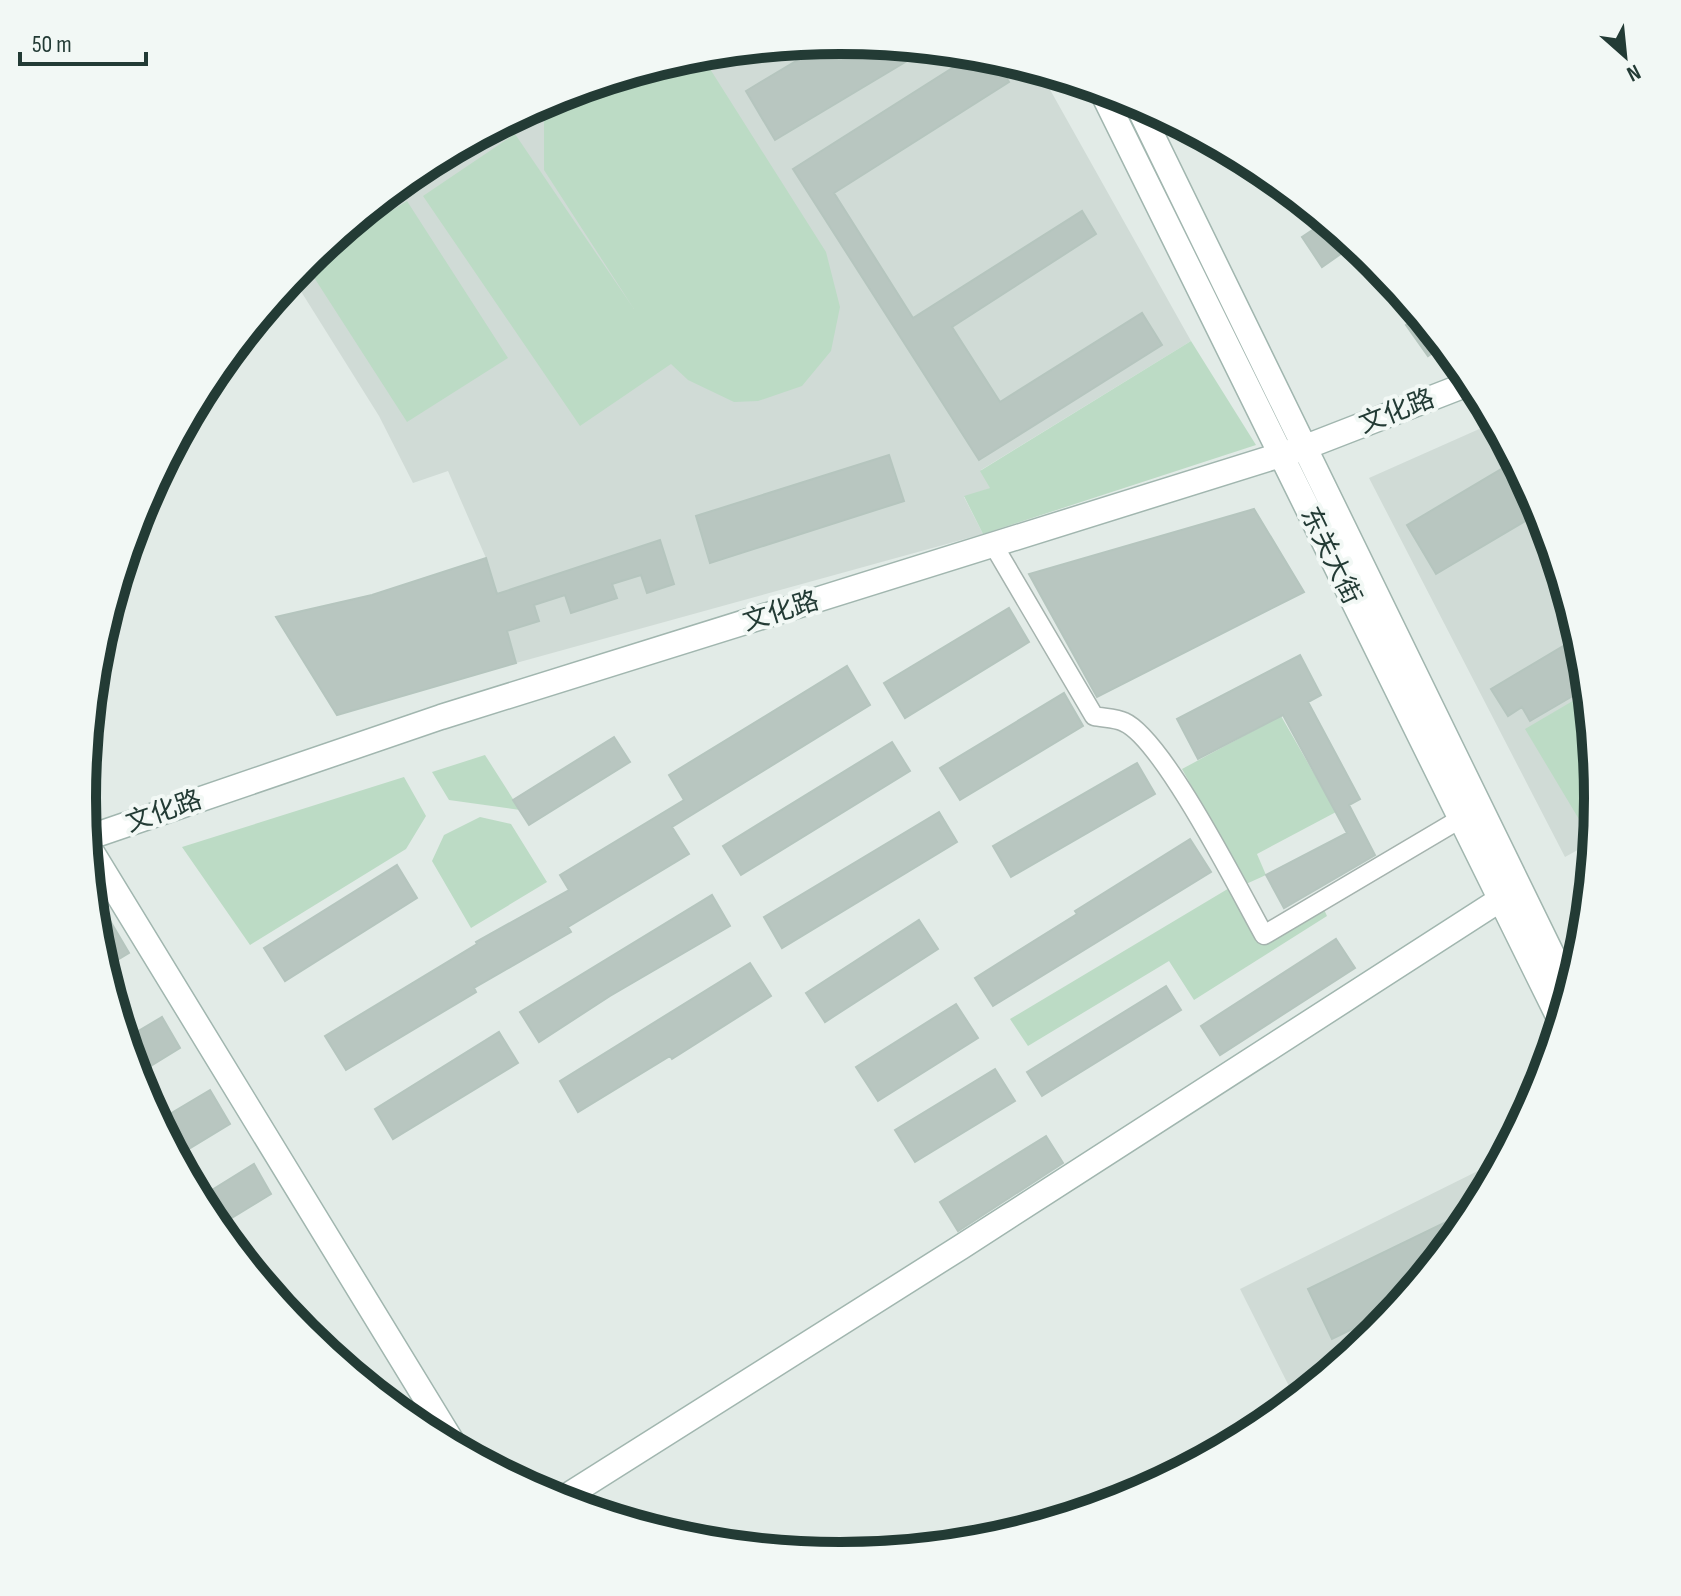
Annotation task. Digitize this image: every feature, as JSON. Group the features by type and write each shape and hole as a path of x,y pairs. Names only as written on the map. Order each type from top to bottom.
{"street":[{"name":"东关大街","path":"1109,104 1562,976"},
{"name":"东关大街","path":"1144,119 1460,819 1554,1008"},
{"name":"文化路","path":"98,837 441,717 1291,451 1460,387"},
{"path":"994,546 1094,716 1125,722 1147,740 1188,800 1264,935 1460,819"},
{"path":"100,862 443,1427"},
{"path":"573,1492 1015,1213 1501,899"}],"shaded area":[{"path":"840,54 889,56 986,68 1046,83 1191,341 981,470 991,488 964,497 983,534 516,663 486,558 448,471 413,483 379,416 299,288 314,272 350,239 427,179 511,131 601,93 695,68 743,60"},
{"path":"1485,426 1508,469 1528,513 1559,605 1578,701 1583,749 1583,847 1565,857 1369,478"},
{"path":"1487,1166 1431,1251 1400,1289 1367,1324 1291,1390 1240,1289"}],"green space":[{"path":"708,66 826,252 840,307 831,351 802,386 758,401 734,402 688,380 671,364 580,426 423,196 515,134 634,309 544,170 544,117 601,93"},
{"path":"407,201 508,358 407,422 312,274 360,231"},
{"path":"1191,341 1256,445 983,534 964,496 990,488 980,471"},
{"path":"1578,698 1583,749 1583,826 1525,729"},
{"path":"1281,716 1336,812 1257,854 1266,875 1246,884 1182,769"},
{"path":"485,755 520,810 449,800 432,772"},
{"path":"404,777 426,816 406,849 250,945 182,847"},
{"path":"480,817 511,824 547,882 471,928 432,861 444,835"},
{"path":"1236,884 1264,934 1321,903 1327,916 1194,1000 1169,961 1028,1046 1010,1019"}],"building":[{"path":"805,55 912,58 775,140 746,91"},
{"path":"959,64 1002,72 1009,82 834,193 913,318 1082,211 1096,234 952,327 1000,402 1142,313 1162,345 979,460 793,169"},
{"path":"1317,227 1344,251 1322,267 1302,237"},
{"path":"1411,321 1435,351 1428,356 1406,325"},
{"path":"889,455 904,501 710,563 696,516"},
{"path":"1506,466 1530,518 1436,574 1407,525"},
{"path":"1254,509 1304,592 1097,697 1029,574"},
{"path":"660,540 674,584 647,593 641,575 612,584 617,598 571,613 565,595 534,605 539,621 507,631 516,663 337,715 276,617 372,595 486,558 497,594"},
{"path":"1009,608 1029,642 905,718 884,683"},
{"path":"1568,643 1577,694 1530,721 1522,707 1508,716 1491,689"},
{"path":"1300,655 1321,695 1308,702 1360,799 1349,805 1375,855 1284,908 1266,875 1347,833 1283,715 1198,759 1177,719"},
{"path":"847,666 870,705 672,827 689,854 568,927 571,932 474,988 476,992 346,1070 325,1036 476,942 569,890 560,875 684,800 669,775"},
{"path":"1064,693 1083,726 960,800 940,768"},
{"path":"614,737 630,762 529,825 513,800"},
{"path":"892,742 910,771 741,875 723,846"},
{"path":"1137,763 1155,794 1011,877 993,846"},
{"path":"939,812 957,842 782,948 764,917"},
{"path":"1190,839 1211,872 993,1006 975,978"},
{"path":"397,865 417,898 285,981 264,948"},
{"path":"712,895 730,926 610,996 539,1042 520,1012"},
{"path":"107,920 129,953 115,961 111,943"},
{"path":"919,920 938,949 825,1022 806,993"},
{"path":"1336,939 1355,968 1220,1055 1201,1026"},
{"path":"750,963 771,996 672,1059 670,1056 578,1112 560,1081"},
{"path":"1166,986 1181,1010 1042,1096 1027,1072"},
{"path":"956,1004 978,1038 878,1101 856,1067"},
{"path":"162,1017 180,1048 147,1068 135,1033"},
{"path":"499,1032 518,1063 393,1139 375,1109"},
{"path":"995,1069 1015,1101 915,1162 895,1130"},
{"path":"210,1090 230,1124 186,1151 168,1115"},
{"path":"1046,1136 1063,1163 958,1231 940,1202"},
{"path":"254,1164 271,1194 228,1220 210,1191"},
{"path":"1454,1218 1400,1289 1370,1320 1332,1339 1308,1289"}]}
